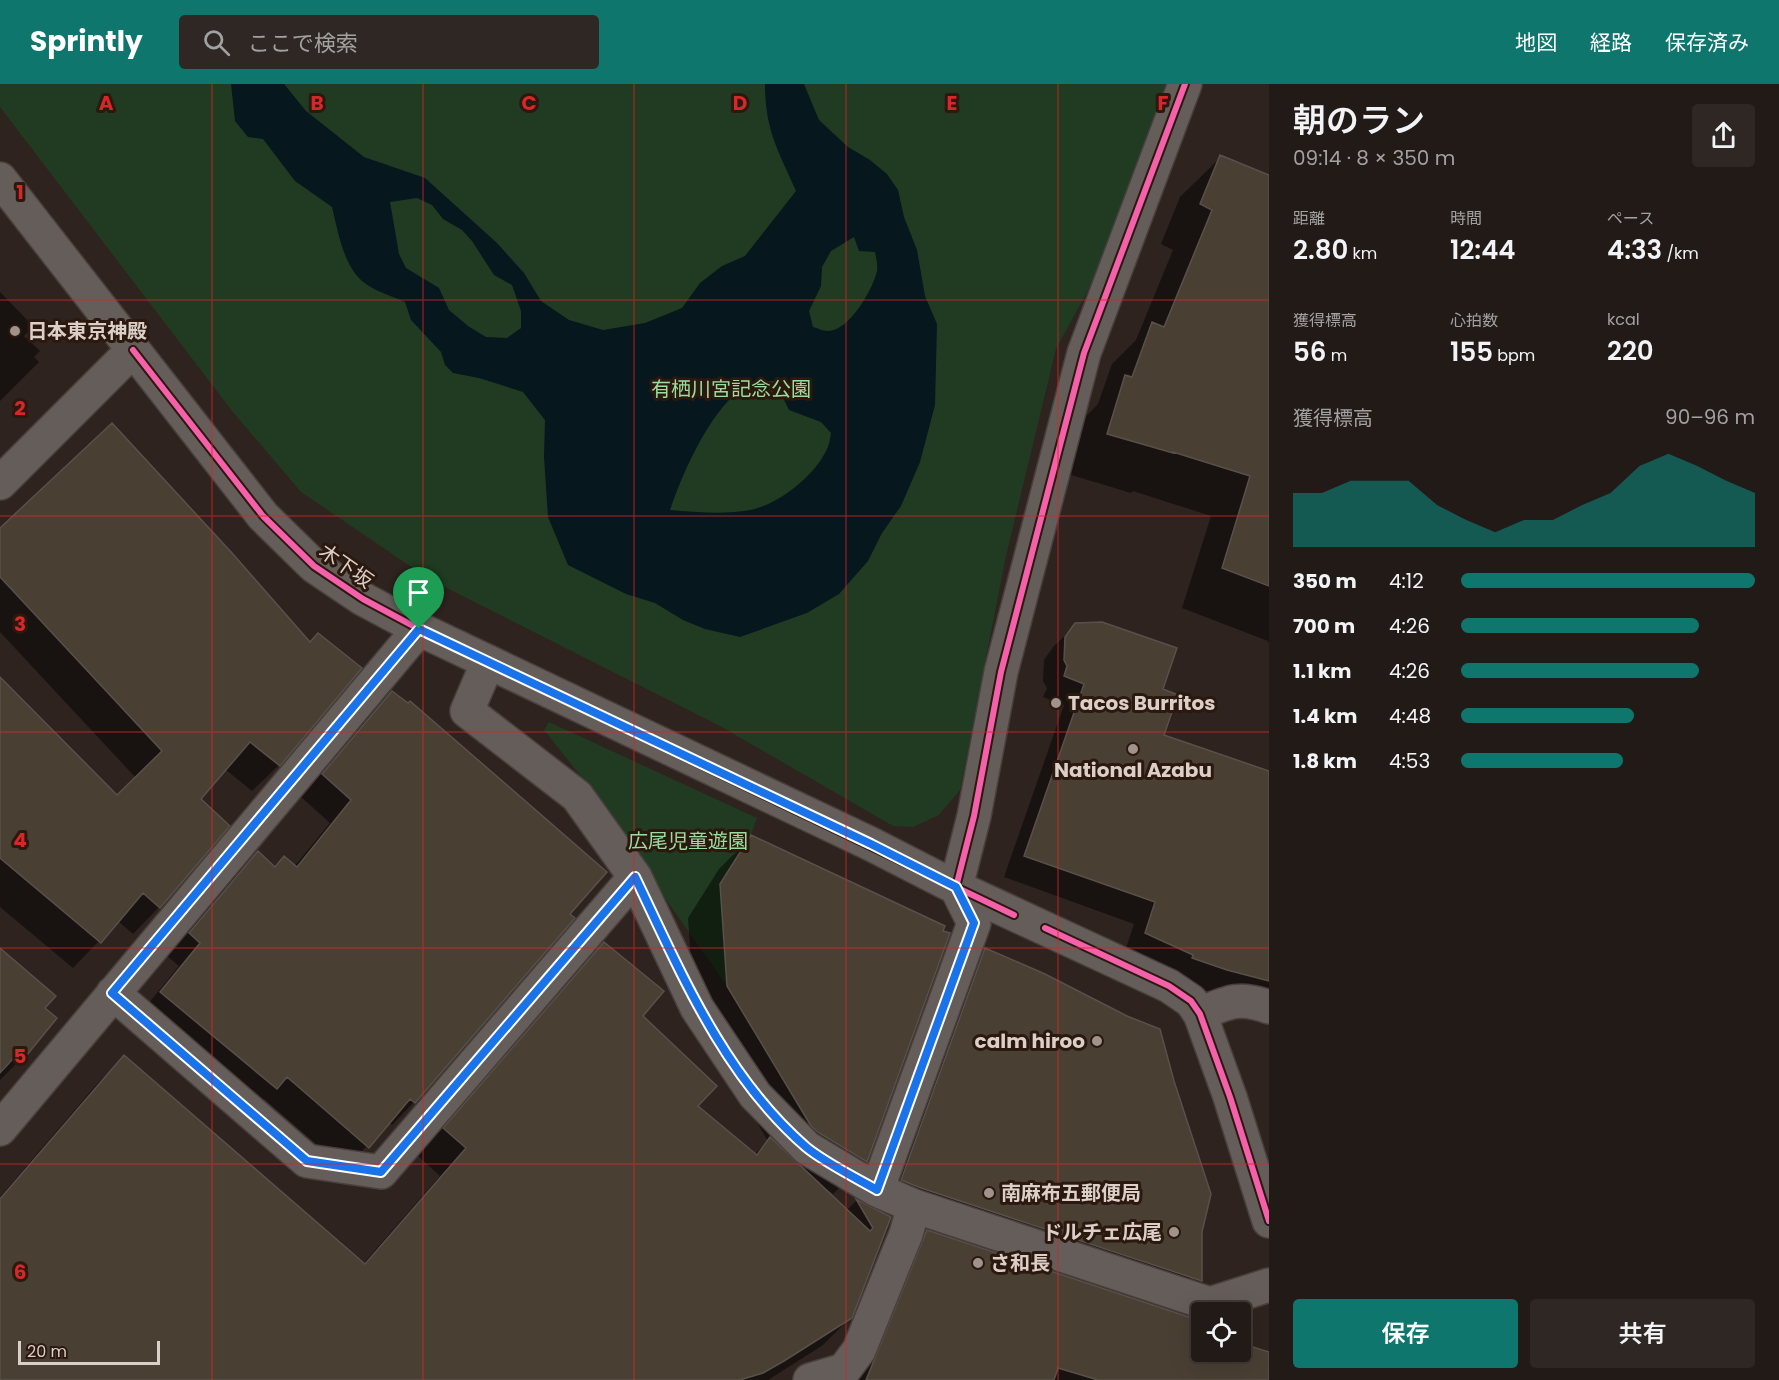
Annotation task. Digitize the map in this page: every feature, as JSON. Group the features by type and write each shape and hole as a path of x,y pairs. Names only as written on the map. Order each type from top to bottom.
{"street":[{"path":"877,1190 974,923 956,887 974,816 1001,672 1084,353 1185,84"},
{"name":"木下坂","path":"0,179 263,516 314,566 363,599 419,629 956,887 1169,986 1191,1001 1200,1014"},
{"path":"0,483 133,350"},
{"path":"0,1130 112,993 419,629"},
{"path":"488,662 467,711 577,796 635,877 697,1008 755,1095 807,1148 877,1190 914,1206 1210,1304 1269,1285"},
{"path":"112,993 307,1161 381,1172 635,877"},
{"path":"1269,1006 1251,1000 1228,1002 1200,1014 1230,1097 1269,1221"},
{"path":"810,1380 844,1370 859,1350 906,1234 914,1206"}],"green space":[{"name":"有栖川宮記念公園","path":"0,84 1166,84 1093,281 1056,349 1006,556 960,790 939,815 913,827 893,826 720,726 429,579 301,492 232,411 0,107"},
{"name":"広尾児童遊園","path":"549,722 757,818 751,835 720,884 727,986 667,901 618,823 544,730"}],"shaded area":[{"path":"231,84 284,84 306,111 364,157 425,178 497,243 524,273 541,301 569,320 603,330 645,323 682,308 700,283 722,266 745,256 796,191 770,127 765,84 804,84 819,120 848,147 870,160 887,174 898,190 904,217 917,250 925,296 937,324 935,405 920,462 901,506 882,533 868,561 839,594 807,613 740,637 705,629 683,620 655,603 626,594 568,565 548,517 544,457 545,420 523,392 479,378 453,373 445,365 441,352 411,320 405,302 372,288 362,281 350,266 342,247 332,207 295,181 263,139 248,137 235,121","holes":["417,198 432,205 443,219 462,230 494,275 512,285 521,311 521,328 507,338 486,337 449,310 439,288 406,268 399,254 390,202","854,237 859,251 875,252 877,269 871,288 859,308 844,325 827,331 813,327 809,311 821,286 822,267 831,251","757,381 775,381 789,410 821,422 831,433 828,447 820,461 794,488 761,507 740,512 720,513 670,510 689,462 707,429 728,401 742,389"]}],"building":[{"path":"1220,155 1269,175 1269,586 1222,568 1250,476 1107,434 1125,375 1132,377 1152,322 1164,327 1212,210 1200,204"},
{"path":"112,423 232,553 310,642 318,633 362,668 280,766 250,742 201,799 230,826 160,908 143,893 101,943 0,858 0,677 117,795 162,751 0,577 0,528"},
{"name":"National Azabu","path":"1102,622 1177,648 1163,689 1178,695 1164,735 1269,771 1269,981 1192,958 1193,955 1145,933 1155,902 1024,856 1084,684 1064,676 1067,666 1064,660 1065,637 1075,623"},
{"path":"392,691 408,703 410,701 607,872 570,914 575,918 415,1103 410,1099 369,1148 287,1077 277,1089 160,992 200,943 189,933 258,851 275,867 284,856 297,867 351,800 322,774"},
{"path":"751,835 945,926 943,931 950,933 867,1162 811,1126 727,986 720,884"},
{"path":"604,942 664,991 643,1016 717,1086 698,1106 757,1155 770,1137 870,1231 873,1228 856,1199 891,1217 852,1318 763,1373 740,1380 0,1380 0,1199 124,1055 365,1264 466,1148 443,1128"},
{"path":"0,948 56,996 45,1008 57,1018 27,1055 21,1050 0,1073"},
{"path":"985,948 1045,974 1127,1016 1160,1029 1174,1081 1211,1194 1202,1232 1202,1281 901,1180"},
{"path":"927,1230 1191,1318 1191,1362 1251,1362 1251,1346 1269,1352 1269,1380 1098,1380 1058,1368 1054,1380 866,1380"}],"cycle path":[{"path":"877,1190 974,923 956,887 974,816 1001,672 1084,353 1185,84"},
{"path":"133,350 263,516 314,566 363,599 419,629 1014,915"},
{"path":"1045,928 1169,986 1191,1001 1200,1014 1230,1097 1269,1221"}],"place":[{"name":"日本東京神殿","path":"15,331"},
{"name":"Tacos Burritos","path":"1056,703"},
{"name":"National Azabu","path":"1133,749"},
{"name":"calm hiroo","path":"1097,1041"},
{"name":"南麻布五郵便局","path":"989,1193"},
{"name":"ドルチェ広尾","path":"1174,1232"},
{"name":"さ和長","path":"978,1263"}],"route":[{"path":"419,629 871,844 956,887 974,923 877,1190 807,1148 755,1095 697,1008 635,877 381,1172 307,1161 112,993 419,629"}]}
